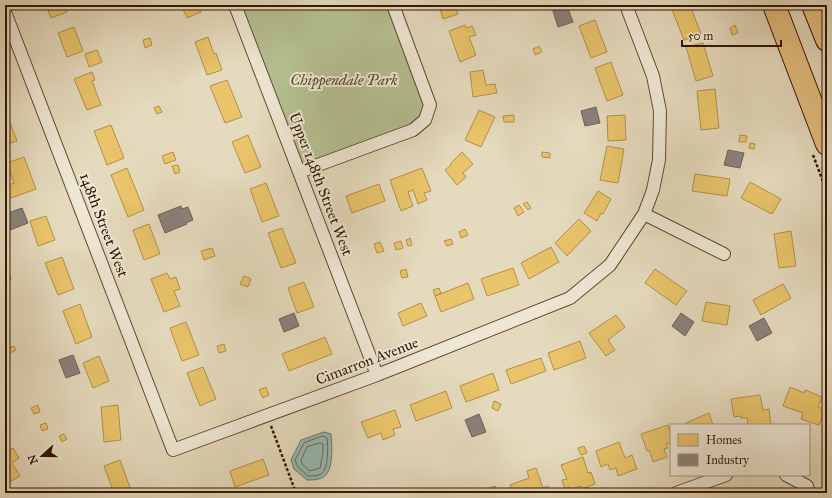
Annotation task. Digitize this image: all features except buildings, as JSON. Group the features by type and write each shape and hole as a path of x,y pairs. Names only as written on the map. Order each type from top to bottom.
{"highway":[{"path":"774,5 827,144"},
{"path":"813,5 827,40"},
{"path":"800,73 816,81 823,92 827,103"}],"street":[{"name":"Upper 148th Street West","path":"235,5 377,375"},
{"path":"299,172 413,130 425,120 430,105 392,5"},
{"name":"Cimarron Avenue","path":"173,450 377,375 570,298 610,265 644,214 653,190 659,160 660,110 653,76 626,5"},
{"name":"148th Street West","path":"5,12 173,450"},
{"path":"644,214 724,254"},
{"path":"676,493 723,476"},
{"path":"788,476 807,486 810,493"}],"path":[{"path":"267,416 296,493"}],"green space":[{"name":"Chippendale Park","path":"236,5 395,5 433,106 427,120 301,174"}],"water":[{"path":"324,432 331,434 332,458 329,470 327,474 321,478 307,480 294,469 291,460 301,440"}]}
